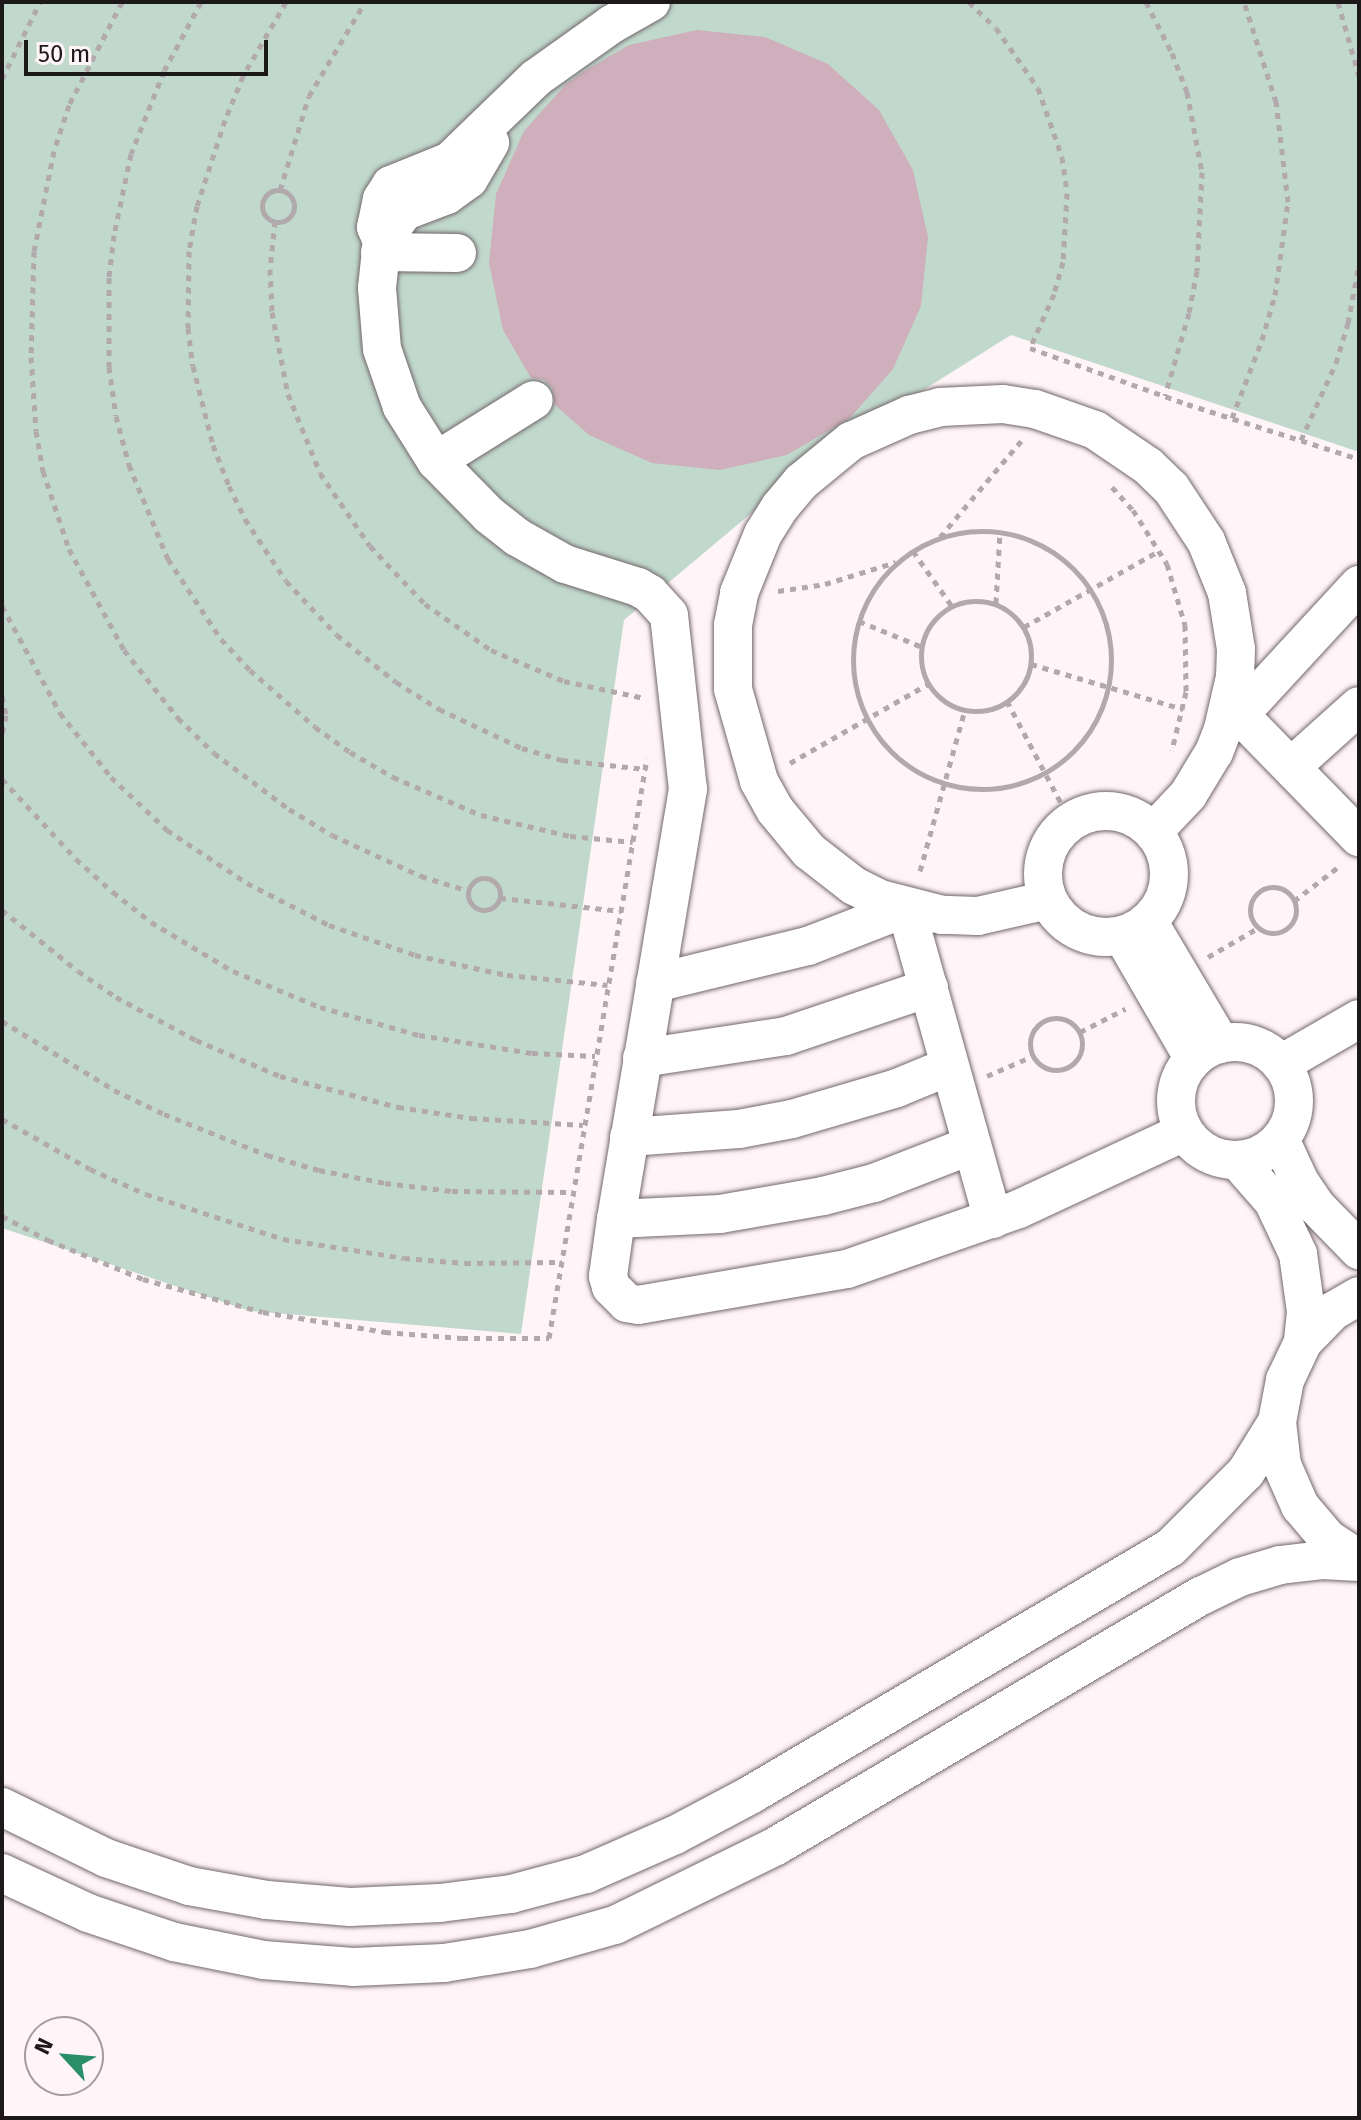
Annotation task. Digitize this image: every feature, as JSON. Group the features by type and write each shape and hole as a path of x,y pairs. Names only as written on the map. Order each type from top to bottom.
{"street":[{"path":"651,2 573,50 490,120 490,145 469,179 447,195 405,211 381,246 378,319 382,349 402,407 436,461 489,515 517,537 565,564 638,587 650,594 669,615 688,789 616,1219 608,1276 611,1287 627,1303 638,1305 847,1269 993,1219 1103,1173 1184,1132"},
{"path":"381,246 457,253"},
{"path":"436,461 534,400"},
{"path":"1048,900 978,916 906,908 854,886 830,870 775,810 759,781 733,689 733,625 742,583 763,534 801,482 851,441 919,412 972,404 1003,404 1066,418 1123,446 1171,488 1190,514 1218,567 1227,593 1236,649 1235,710 1353,833"},
{"path":"1153,832 1188,795 1202,775 1235,710 1359,585"},
{"path":"1291,767 1359,706"},
{"path":"1094,811 1111,811 1134,818 1153,832 1168,861 1166,894 1135,928 1092,936 1078,932 1056,913 1043,884 1046,852 1054,838 1071,822 1094,811"},
{"path":"655,983 795,950 906,908"},
{"path":"906,908 993,1219"},
{"path":"1135,928 1207,1051"},
{"path":"642,1058 786,1036 929,988"},
{"path":"1281,1064 1359,1019"},
{"path":"1247,1043 1260,1047 1281,1064 1292,1085 1294,1110 1280,1139 1269,1150 1238,1161 1207,1154 1184,1132 1175,1102 1184,1071 1207,1051 1247,1043"},
{"path":"629,1137 711,1132 792,1119 897,1088 954,1077"},
{"path":"1280,1139 1316,1206 1359,1250"},
{"path":"616,1219 720,1214 823,1196 874,1183 972,1145"},
{"path":"1238,1161 1273,1201 1298,1254 1306,1312 1303,1342"},
{"path":"1359,1296 1333,1311 1303,1342 1285,1380 1277,1422 1282,1465 1300,1506 1328,1539 1359,1560"},
{"path":"2,1807 106,1858 189,1886 267,1900 350,1907 440,1903 511,1894 586,1874 675,1835 752,1794 1170,1548 1213,1509 1246,1472 1277,1422"},
{"path":"2,1873 88,1913 174,1942 263,1960 353,1967 444,1963 530,1949 615,1925 749,1860 1201,1596 1240,1577 1280,1565 1359,1560"}],"path":[{"path":"2,79 40,2"},
{"path":"122,2 69,105 54,151 34,251 30,330 36,431 43,471 69,549 124,650 178,718 214,753 276,800 332,835 421,876 469,891"},
{"path":"201,2 164,71 131,154 116,222 109,277 109,367 116,416 129,465 168,559 221,639 250,670 315,727 350,752 393,777 481,815 570,836 633,842"},
{"path":"286,2 251,62 225,120 197,206 189,251 188,328 193,366 213,445 229,486 245,519 286,581 337,635 396,682 439,709 522,748 576,762 646,769"},
{"path":"280,190 309,96 340,37 365,2"},
{"path":"969,2 996,28 1038,88 1062,157 1067,193 1063,262 1054,294 1030,348 1359,459"},
{"path":"1146,2 1172,53 1187,92 1202,172 1197,271 1189,313 1165,396"},
{"path":"1232,418 1262,340 1275,295 1288,202 1276,102 1244,2"},
{"path":"1338,2 1359,76"},
{"path":"280,190 290,197 293,208 287,218 275,221 265,215 262,203 269,193 280,190"},
{"path":"275,221 270,269 272,312 288,394 320,473 370,546 425,604 491,650 564,681 653,700"},
{"path":"1301,440 1336,363 1348,323 1359,265"},
{"path":"939,538 1027,433"},
{"path":"1100,477 1133,510 1159,551 1177,594 1185,625 1188,658 1183,709 1169,757"},
{"path":"963,531 1000,532 1036,542 1057,554 1091,589 1109,635 1109,687 1090,731 1075,750 1045,773 1011,786 986,789 944,783 915,771 896,757 867,719 853,670 859,621 869,598 900,560 939,538 963,531"},
{"path":"996,603 1000,532"},
{"path":"913,551 952,606"},
{"path":"1024,627 1159,551"},
{"path":"771,592 825,584 900,560"},
{"path":"966,601 996,603 1012,613 1029,639 1031,664 1019,691 994,708 965,710 950,705 928,684 923,673 922,647 932,623 952,606 966,601"},
{"path":"2,606 60,713 111,777 167,830 247,883 329,925 415,955 507,975 608,985"},
{"path":"859,621 922,647"},
{"path":"1031,664 1183,709"},
{"path":"786,765 928,684"},
{"path":"2,696 6,715 2,736"},
{"path":"1007,701 1071,822"},
{"path":"920,871 965,710"},
{"path":"780,752 790,775"},
{"path":"2,1216 95,1261 203,1297 263,1312 385,1332 462,1338 549,1338 647,755"},
{"path":"2,779 76,859 113,892 151,922 233,971 320,1007 419,1035 532,1053 595,1056"},
{"path":"1294,901 1353,833"},
{"path":"909,868 931,873"},
{"path":"478,880 492,880 497,885 500,898 497,904 484,910 472,904 469,891 478,880"},
{"path":"1080,1032 1258,928 1274,933 1290,926 1295,919 1294,901 1289,894 1273,887 1256,895 1251,912 1258,928"},
{"path":"500,898 621,911"},
{"path":"2,910 65,962 116,997 196,1040 280,1076 398,1107 485,1119 583,1125"},
{"path":"1065,1019 1080,1032 1081,1052 1068,1067 1048,1069 1033,1056 1032,1036 1045,1021 1065,1019"},
{"path":"2,1021 57,1057 139,1102 215,1136 293,1163 385,1183 452,1191 572,1192"},
{"path":"954,1077 1033,1056"},
{"path":"2,1119 90,1169 146,1194 283,1239 404,1258 465,1263 562,1262"}],"green space":[{"path":"2,2 1359,2 1359,452 1011,335 823,453 624,620 521,1334 250,1311 2,1228"}],"building":[{"path":"697,30 765,37 828,64 879,110 913,170 928,237 921,306 893,369 850,418 787,455 720,470 652,463 589,435 555,405 552,388 544,380 531,378 503,330 489,263 496,194 524,131 566,84 629,45"}]}
